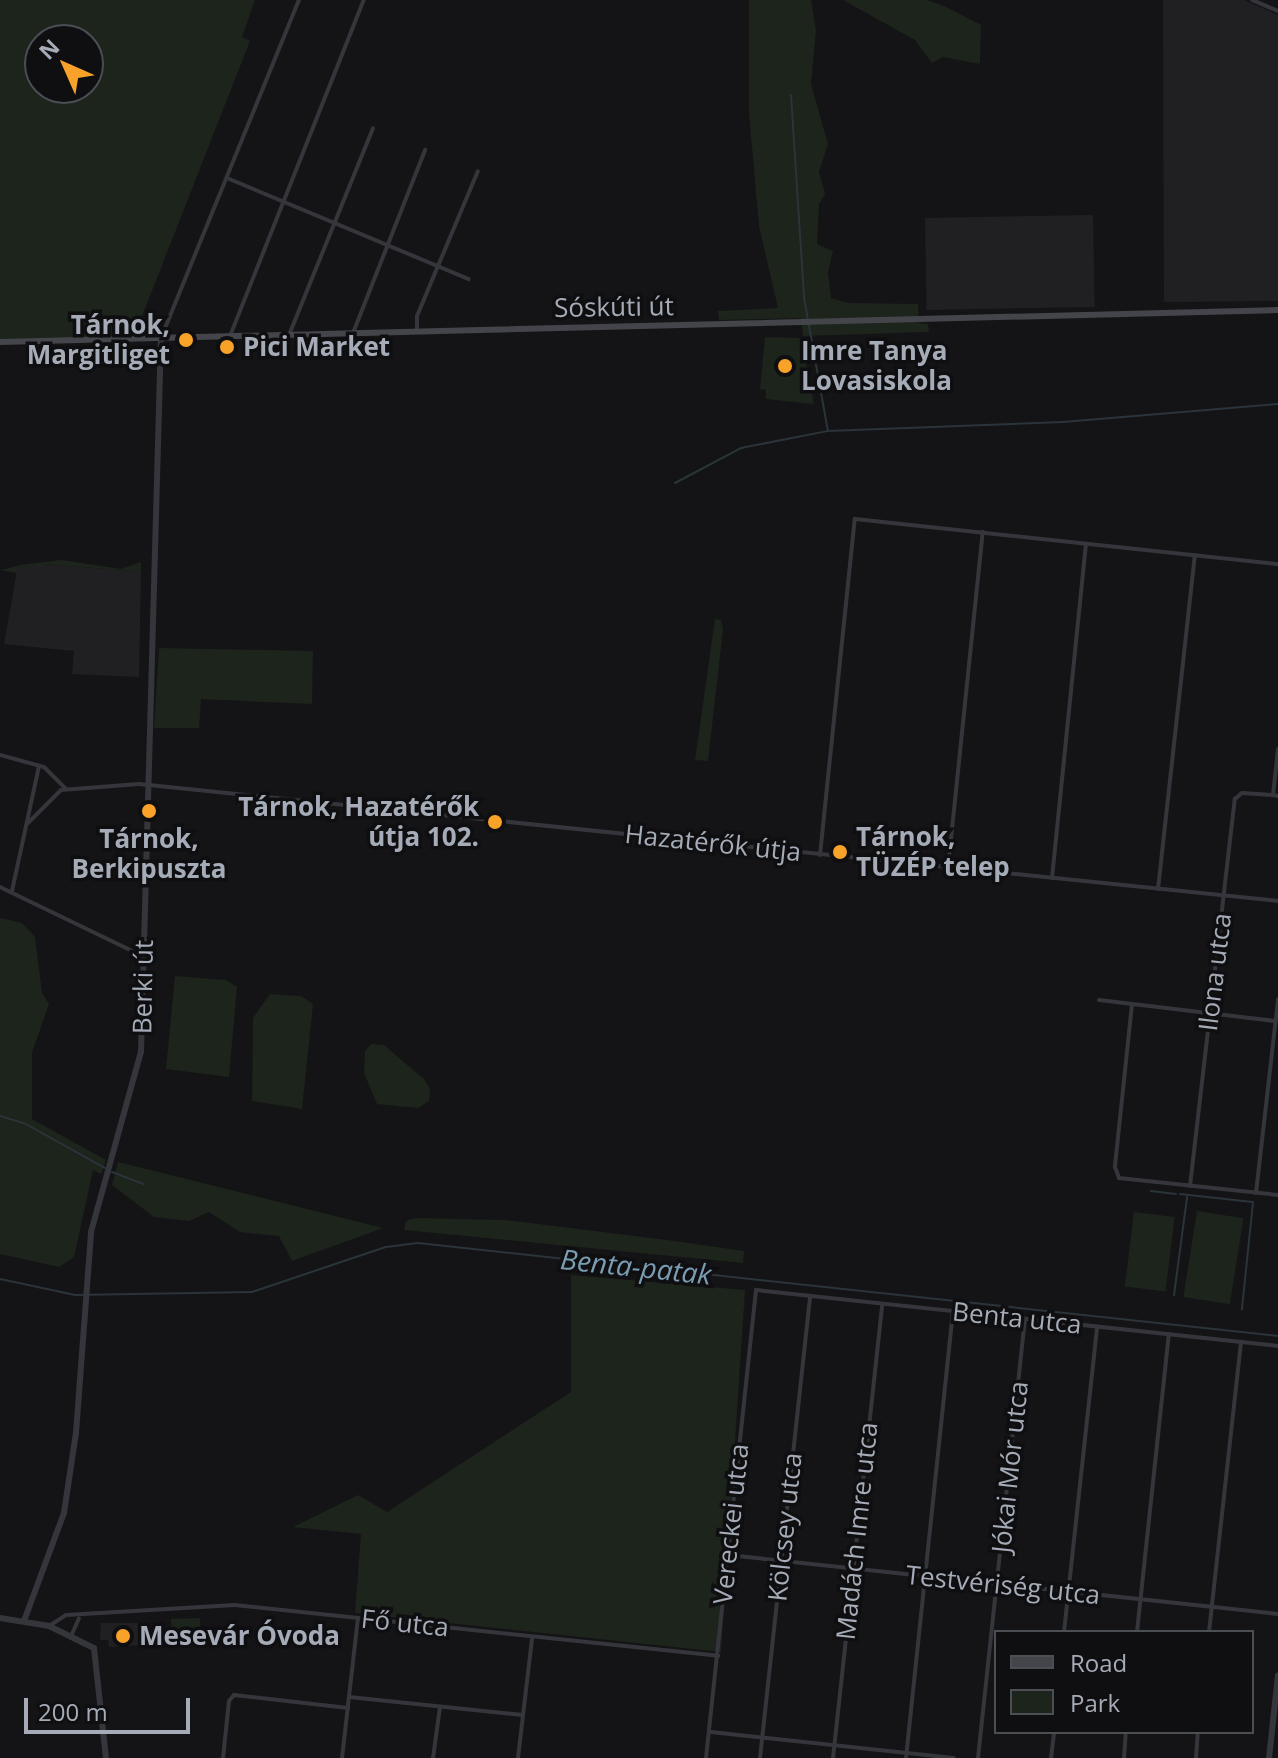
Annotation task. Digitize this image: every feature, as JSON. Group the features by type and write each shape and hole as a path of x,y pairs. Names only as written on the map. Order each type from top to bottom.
{"main road":[{"name":"Sóskúti út","path":"0,342 1278,312"}],"street":[{"path":"161,338 299,0"},
{"path":"230,336 364,0"},
{"path":"1252,0 1278,11"},
{"path":"289,335 373,128"},
{"path":"353,333 425,150"},
{"path":"417,332 417,316 478,171"},
{"path":"227,178 469,279"},
{"name":"Berki út","path":"24,1621 54,1547 69,1489 84,1288 95,1213 140,1062 161,338"},
{"path":"820,855 855,519 1278,564"},
{"path":"948,868 983,532"},
{"path":"1052,878 1086,544"},
{"path":"1158,889 1195,555"},
{"path":"1275,796 1278,749"},
{"path":"0,755 39,766 66,789 50,795 28,823"},
{"path":"12,891 39,766"},
{"name":"Hazatérők útja","path":"66,789 147,785 1278,901"},
{"name":"Ilona utca","path":"1190,1186 1236,796 1275,796"},
{"path":"0,887 143,956"},
{"path":"1256,1193 1278,999"},
{"path":"1099,1000 1277,1021"},
{"path":"1132,1004 1115,1167 1119,1178 1278,1195"},
{"name":"Benta utca","path":"756,1290 1278,1346"},
{"name":"Vereckei utca","path":"706,1758 756,1290"},
{"name":"Kölcsey utca","path":"760,1758 810,1296"},
{"name":"Madách Imre utca","path":"833,1758 882,1304"},
{"path":"906,1755 953,1312"},
{"name":"Jókai Mór utca","path":"978,1758 1025,1319"},
{"path":"1064,1630 1097,1327"},
{"path":"1137,1630 1169,1334"},
{"path":"1209,1630 1241,1342"},
{"name":"Testvériség utca","path":"728,1555 1278,1614"},
{"name":"Fő utca","path":"0,1618 49,1626 60,1617 235,1605 718,1656"},
{"path":"72,1634 79,1617"},
{"path":"342,1758 358,1618"},
{"path":"49,1626 89,1642 99,1660 106,1758"},
{"path":"518,1758 532,1638"},
{"path":"1269,1758 1278,1675"},
{"path":"223,1758 232,1696 348,1708"},
{"path":"349,1697 523,1715"},
{"path":"433,1758 440,1707"},
{"path":"711,1732 954,1758"},
{"path":"1051,1758 1054,1734"},
{"path":"1124,1758 1126,1734"},
{"path":"1196,1758 1198,1734"}],"shaded area":[{"path":"1163,0 1244,0 1278,15 1278,301 1164,302"},
{"path":"1093,215 1095,307 927,310 925,218"},
{"path":"45,564 141,572 139,677 72,674 74,651 4,644 18,565"},
{"name":"Mesevár Óvoda","path":"101,1623 144,1623 147,1645 109,1647 108,1640 100,1640"}],"green space":[{"path":"0,0 255,0 242,37 250,41 137,329 137,341 0,344"},
{"path":"749,0 811,0 816,30 811,84 828,144 819,172 825,194 819,204 817,244 833,251 828,272 831,298 848,303 918,304 919,323 928,324 929,332 803,336 801,318 719,320 718,311 778,308 759,226 749,113"},
{"path":"843,0 927,0 944,6 981,25 980,64 943,57 932,63 915,40"},
{"name":"Imre Tanya Lovasiskola","path":"765,337 801,338 814,404 766,399 766,390 760,389"},
{"path":"61,560 121,569 141,562 141,572 45,564 18,566 17,573 0,570 21,565"},
{"path":"715,619 721,620 723,629 708,761 695,760"},
{"path":"159,648 313,651 312,704 201,699 199,728 154,728"},
{"path":"0,918 22,923 35,937 42,993 49,1004 32,1053 32,1119 106,1160 101,1174 93,1170 74,1257 59,1267 0,1254"},
{"path":"175,976 226,980 237,987 229,1077 166,1069"},
{"path":"270,994 301,996 313,1004 302,1109 252,1101 253,1018"},
{"path":"371,1044 384,1045 424,1079 430,1089 429,1101 418,1108 377,1104 364,1073 365,1051"},
{"path":"118,1162 383,1228 292,1261 279,1236 240,1232 209,1212 189,1221 154,1217 112,1185"},
{"path":"1197,1211 1243,1218 1230,1304 1183,1297"},
{"path":"1134,1212 1175,1217 1166,1291 1125,1286"},
{"path":"416,1218 505,1220 675,1241 744,1251 743,1263 404,1230 406,1221"},
{"path":"571,1275 745,1290 721,1652 355,1613 361,1534 293,1527 358,1495 387,1512 571,1392"},
{"path":"200,1618 201,1643 172,1644 171,1619"}],"waterway":[{"path":"791,95 804,298 828,431"},
{"path":"675,483 741,448 828,431 1063,422 1278,404"},
{"path":"0,1116 26,1124 105,1168"},
{"path":"112,1172 144,1184"},
{"path":"1151,1191 1176,1194"},
{"path":"1180,1194 1253,1202 1242,1309"},
{"path":"1174,1295 1187,1197"},
{"name":"Benta-patak","path":"0,1279 75,1295 252,1292 386,1247 418,1243 1278,1336"}],"place":[{"name":"Tárnok, Margitliget","path":"186,340"},
{"name":"Pici Market","path":"227,347"},
{"name":"Imre Tanya Lovasiskola","path":"785,366"},
{"name":"Tárnok, Berkipuszta","path":"149,811"},
{"name":"Tárnok, Hazatérők útja 102.","path":"495,822"},
{"name":"Tárnok, TÜZÉP telep","path":"840,852"},
{"name":"Mesevár Óvoda","path":"123,1636"}]}
